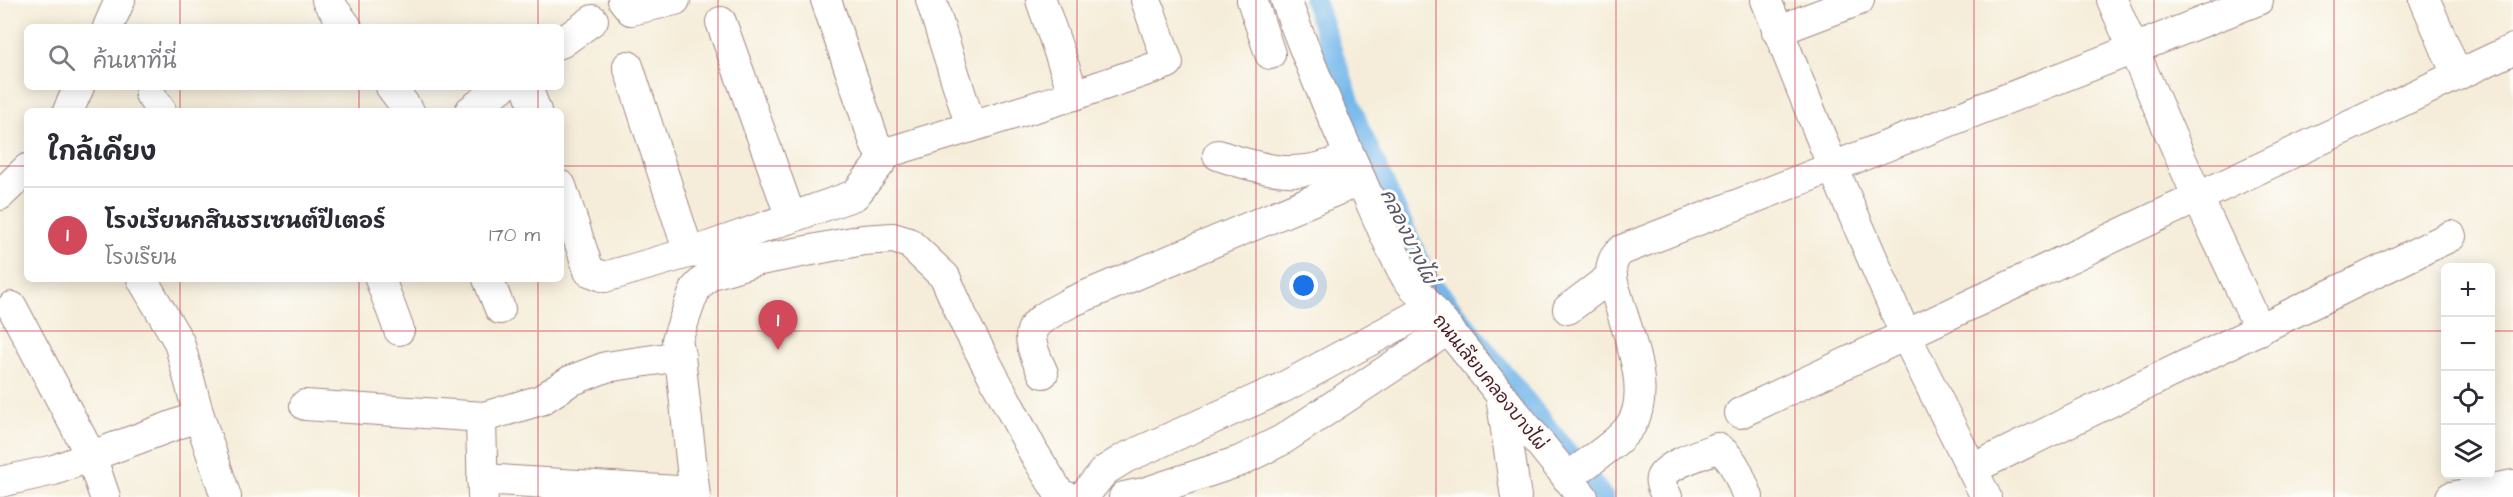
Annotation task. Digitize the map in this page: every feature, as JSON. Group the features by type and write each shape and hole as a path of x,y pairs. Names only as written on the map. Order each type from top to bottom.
{"street":[{"path":"109,24 120,0"},
{"path":"327,0 345,24"},
{"path":"623,0 631,10 675,0"},
{"path":"826,0 876,146 889,152"},
{"path":"931,0 971,127"},
{"path":"1041,0 1074,95"},
{"path":"564,195 589,271 605,277 689,253 855,195 889,152 1074,95 1168,63 1146,0"},
{"path":"1252,0 1270,54"},
{"name":"ถนนเลียบคลองบางไผ่","path":"1286,0 1306,55 1390,249 1430,308 1576,482"},
{"path":"1766,0 1832,165 1906,336 1986,497"},
{"path":"1777,31 1859,0"},
{"path":"2112,0 2198,198 2260,330"},
{"path":"1576,482 1630,426 1636,414 1640,396 1639,375 1611,276 1614,259 1626,247 2258,0"},
{"path":"2425,0 2457,75"},
{"path":"564,41 592,20"},
{"path":"721,22 790,218"},
{"path":"1740,413 2513,49"},
{"path":"628,66 689,253"},
{"path":"70,108 78,90"},
{"path":"393,90 406,108"},
{"path":"474,108 498,90"},
{"path":"528,90 535,108"},
{"path":"1218,155 1256,168 1299,172 1334,164 1355,168"},
{"path":"1043,373 1032,350 1029,336 1035,324 1050,314 1355,168"},
{"path":"0,195 24,172"},
{"path":"1972,469 2451,236"},
{"path":"484,417 481,421 483,488 694,494 678,340 696,288 709,275 755,261 863,240 893,238 909,243 945,277 966,325 1034,453 1060,495 1068,497"},
{"path":"1568,309 1611,276"},
{"path":"144,282 179,342 199,416 226,497"},
{"path":"381,282 399,330"},
{"path":"489,282 500,309"},
{"path":"12,307 91,456 105,497"},
{"path":"1081,497 1104,471 1145,448 1284,387 1430,308"},
{"path":"1124,497 1144,493 1240,461 1282,440 1449,329"},
{"path":"305,405 484,417 541,400 570,381 606,367 680,356"},
{"path":"1500,393 1516,497"},
{"path":"0,482 54,470 199,416"},
{"path":"1216,417 1240,461"},
{"path":"1667,497 1661,484 1661,478 1666,472 1717,448 1724,451 1730,460 1749,497"},
{"path":"2451,497 2513,485"},
{"path":"1081,497 1092,497"}],"waterway":[{"name":"คลองบางไผ่","path":"1314,0 1359,128 1426,277 1603,497"}],"place":[{"name":"โรงเรียนกสินธรเซนต์ปีเตอร์","path":"778,350"}]}
